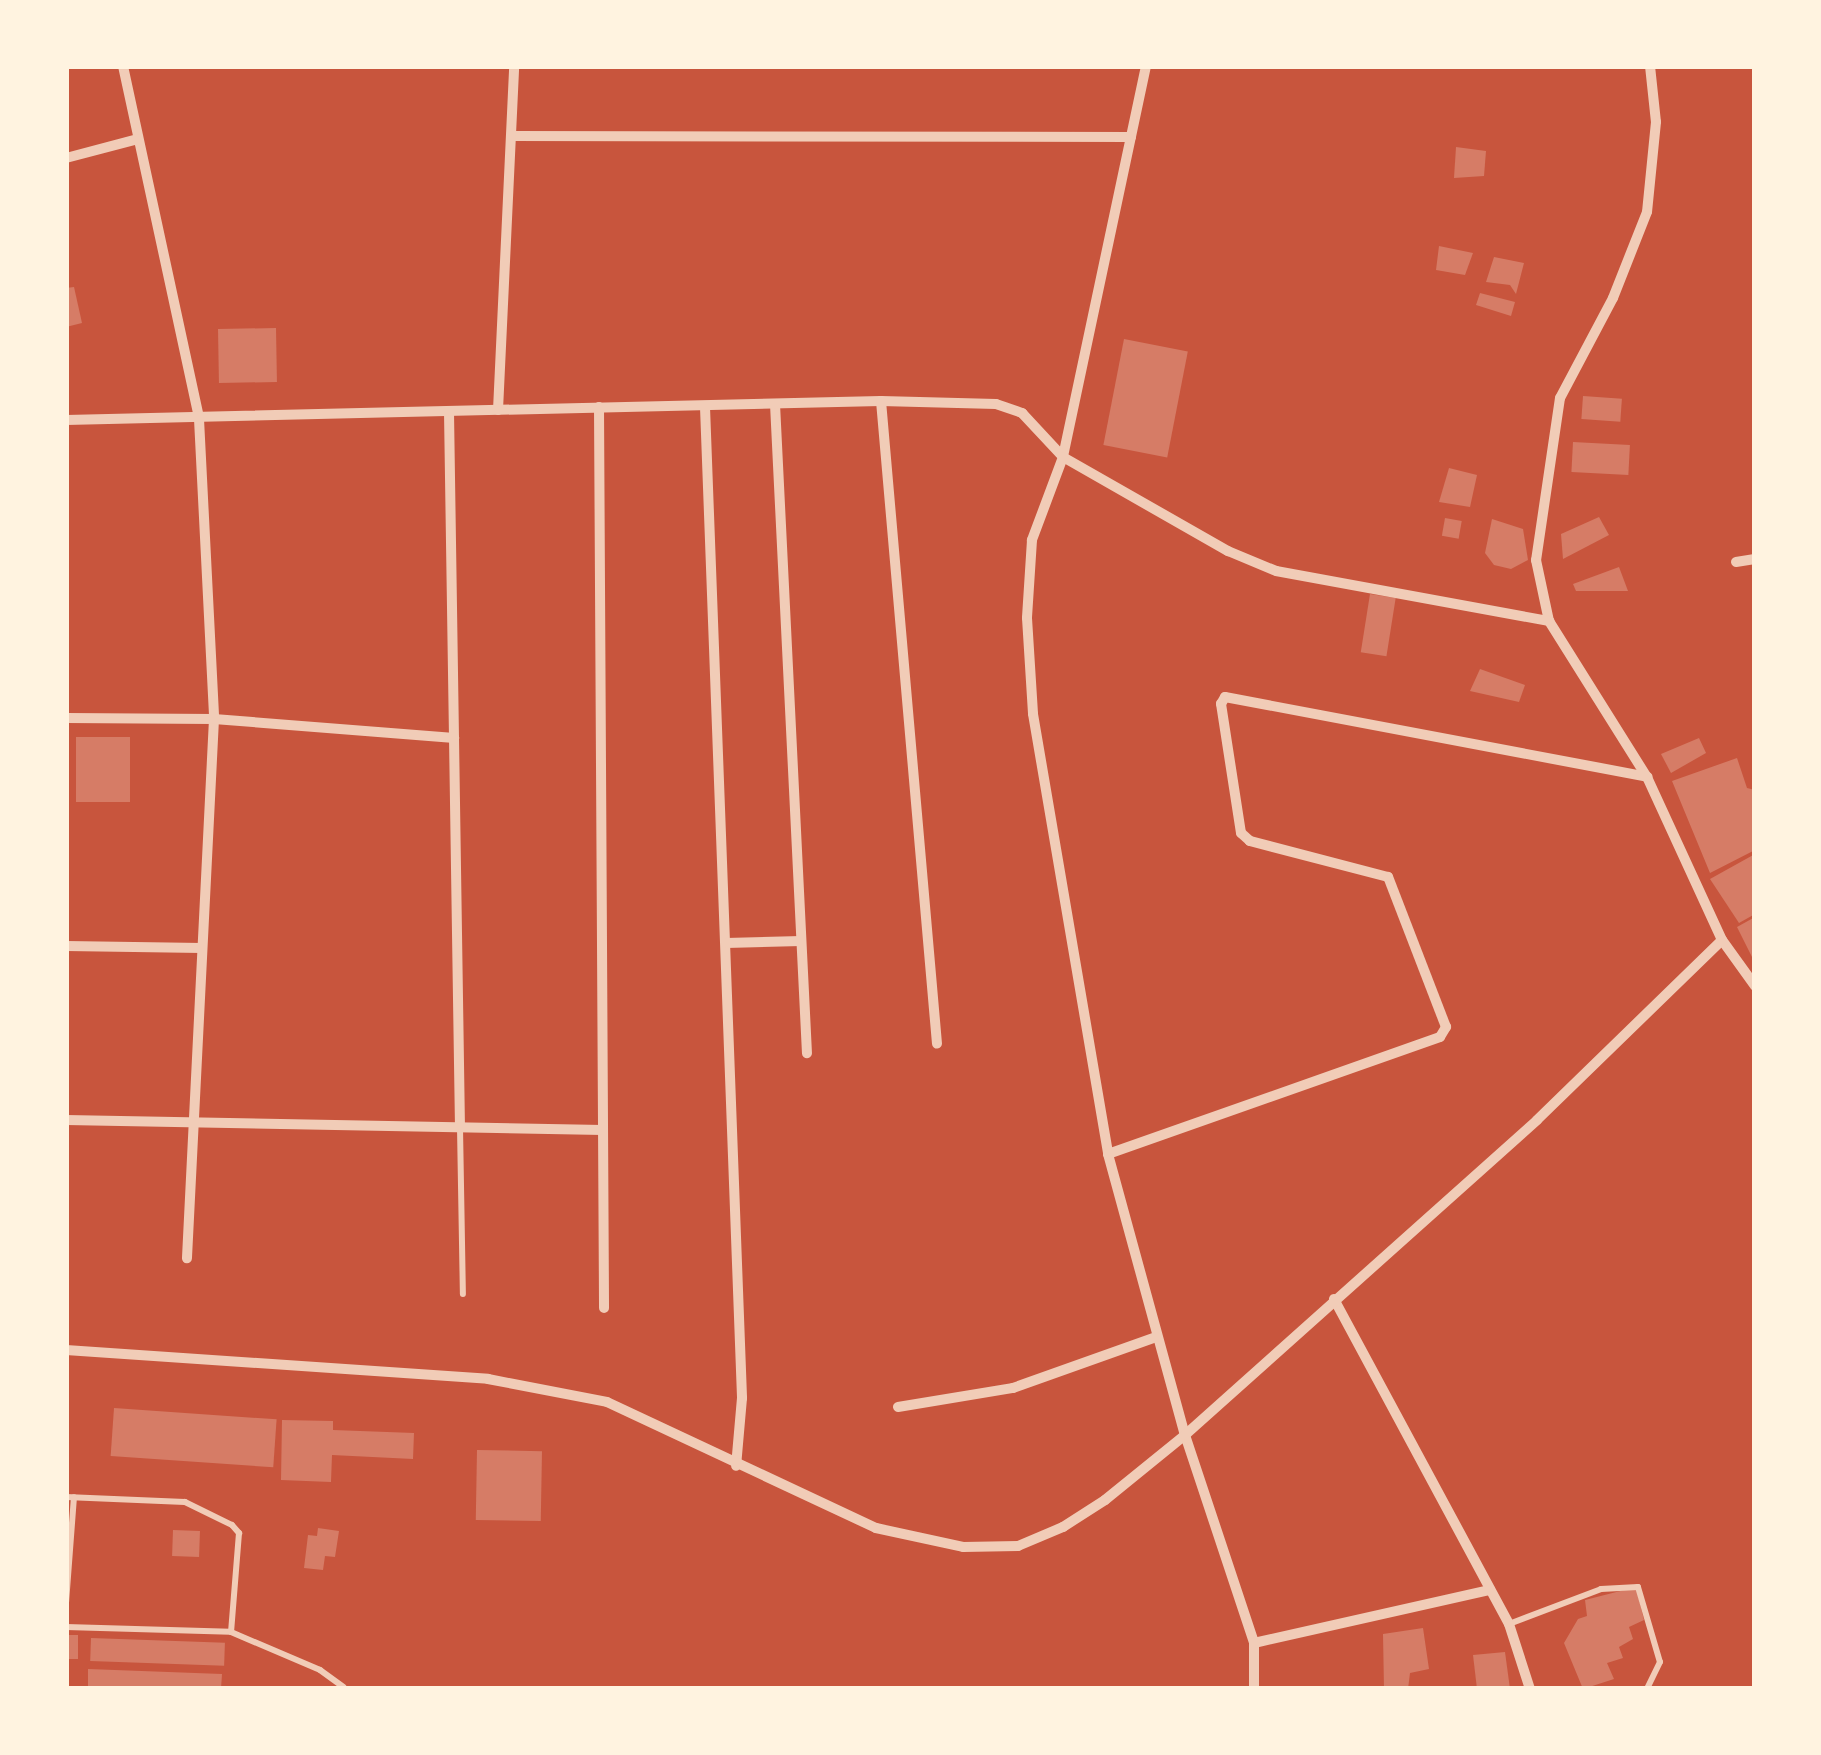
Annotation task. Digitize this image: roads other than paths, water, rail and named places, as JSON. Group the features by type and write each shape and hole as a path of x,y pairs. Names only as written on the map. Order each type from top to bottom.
{"street":[{"path":"123,66 199,419 214,719 187,1258"},
{"path":"498,410 514,66"},
{"path":"1146,66 1063,458 1032,540 1029,656 1034,714 1108,1154 1185,1435 1254,1642 1254,1689"},
{"path":"1649,66 1656,122 1647,212 1613,298 1560,398 1536,560 1549,621 1647,777 1722,940 1753,983"},
{"path":"512,136 1131,137"},
{"path":"66,158 138,139"},
{"path":"66,420 880,401 996,404 1022,413 1063,458 1228,551 1276,571 1549,621"},
{"path":"880,401 937,1044"},
{"path":"775,404 807,1053"},
{"path":"705,406 742,1398 736,1466"},
{"path":"599,407 604,1308"},
{"path":"449,412 460,1128"},
{"path":"1736,562 1755,559"},
{"path":"1108,1154 1440,1037 1446,1027 1388,878 1250,841 1241,833 1221,704 1226,697 1647,777"},
{"path":"66,718 214,719 454,738"},
{"path":"66,1350 488,1379 607,1402 876,1528 963,1547 1018,1546 1077,1518 1185,1435 1538,1120 1722,940"},
{"path":"726,943 802,941"},
{"path":"66,946 202,949"},
{"path":"66,1120 603,1130"},
{"path":"1334,1298 1508,1624 1530,1689"},
{"path":"898,1407 1012,1388 1156,1337"},
{"path":"1254,1642 1490,1589"}],"lane":[{"path":"460,1128 463,1294"},
{"path":"66,1603 70,1497 185,1502 239,1533 231,1632"},
{"path":"1508,1624 1601,1589 1638,1587 1660,1662 1647,1689"},
{"path":"66,1627 231,1632 320,1670 343,1687"}]}
